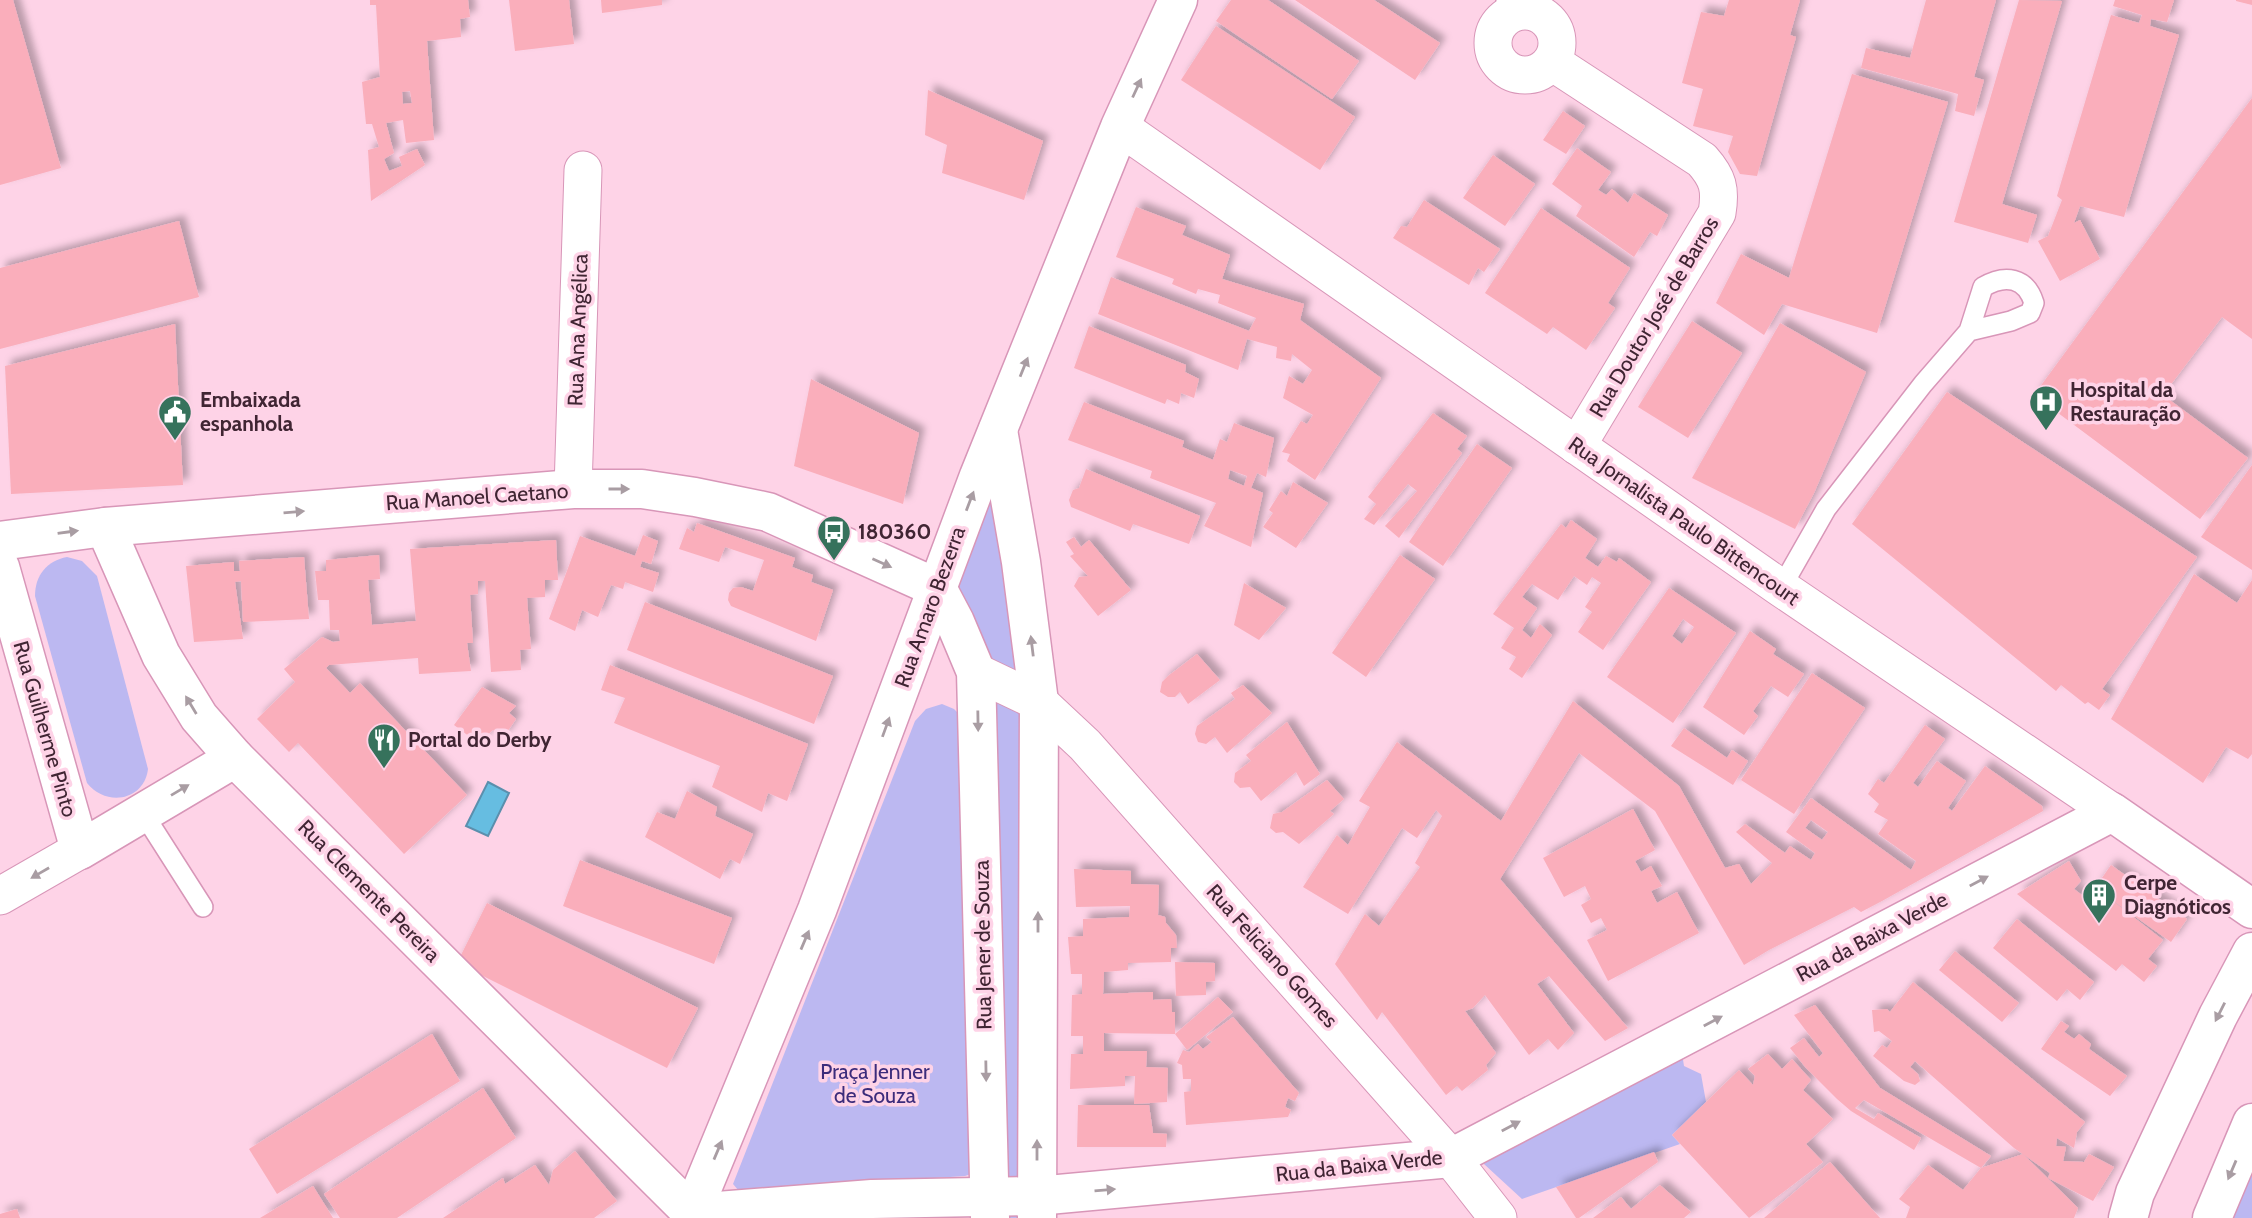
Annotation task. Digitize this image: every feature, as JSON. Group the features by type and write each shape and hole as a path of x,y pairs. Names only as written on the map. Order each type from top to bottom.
{"main road":[{"name":"Rua Amaro Bezerra","path":"691,1215 817,910 998,430 1120,127 1178,0"},
{"path":"998,430 1021,562 1039,702 1037,1207"},
{"name":"Rua Manoel Caetano","path":"0,541 105,527 573,489 642,489 768,512 937,588"},
{"name":"Rua Clemente Pereira","path":"105,527 161,655 198,717 235,758 691,1215"},
{"name":"Rua Guilherme Pinto","path":"0,567 79,850"},
{"name":"Rua Jener de Souza","path":"937,588 976,672 989,1208"},
{"path":"79,850 235,758"},
{"name":"Rua da Baixa Verde","path":"691,1215 872,1199 989,1208 1037,1207 1451,1158 2112,812"},
{"name":"Rua Jornalista Paulo Bittencourt","path":"2112,812 2252,909"},
{"path":"2127,1218 2135,1192 2218,1016 2252,952"},
{"path":"2212,1218 2252,1123"}],"street":[{"path":"1510,6 1532,11 1551,23 1558,41 1552,62 1542,71 1531,75 1509,72 1500,64 1492,48 1493,37 1496,26 1510,6"},
{"name":"Rua Doutor José de Barros","path":"1552,62 1702,160 1715,174 1720,196 1717,212 1577,446"},
{"name":"Rua Jornalista Paulo Bittencourt","path":"1120,127 1781,588 2112,812"},
{"name":"Rua Ana Angélica","path":"573,489 583,170"},
{"path":"976,672 1039,702"},
{"name":"Rua Feliciano Gomes","path":"1039,702 1085,745 1451,1158 1498,1218"},
{"path":"0,896 79,850"}],"lane":[{"path":"1781,588 1826,509 1969,331"},
{"path":"143,813 204,907"}],"green space":[{"path":"980,483 1016,492 1037,1218 990,1218 979,667 940,591"},
{"path":"67,557 82,561 97,576 148,769 139,788 123,797 104,795 87,783 35,596 37,582 43,570"},
{"name":"Praça Jenner de Souza","path":"942,704 960,715 971,1174 739,1191 733,1184 915,721 926,709"},
{"path":"1681,1047 1684,1066 1701,1074 1706,1102 1672,1135 1680,1144 1522,1199 1472,1153"},
{"path":"2252,1123 2252,1218 2212,1218"}],"water":[{"path":"488,782 509,793 488,836 466,826"}],"building":[{"path":"0,0 13,0 61,168 0,185"},
{"path":"370,0 468,0 470,17 460,19 461,37 427,41 434,140 406,143 403,120 386,123 394,153 384,159 389,171 402,166 399,157 417,149 425,165 371,201 368,150 379,147 372,124 366,124 362,82 380,77 376,5 370,5","holes":["410,91 412,103 403,104 402,92"]},
{"path":"509,0 569,0 574,44 515,51"},
{"path":"601,0 662,0 662,5 602,13"},
{"path":"1231,0 1268,0 1359,61 1332,99 1216,21"},
{"path":"1295,0 1374,0 1440,43 1415,80"},
{"path":"1729,0 1800,0 1790,35 1796,37 1757,176 1740,174 1728,152 1733,136 1693,126 1703,89 1682,83 1701,12 1724,16"},
{"path":"1926,0 1996,0 1974,77 1984,80 1974,116 1955,111 1958,94 1861,68 1866,48 1910,58"},
{"path":"2019,0 2062,1 2002,204 2037,215 2028,243 1954,222"},
{"path":"2115,0 2174,0 2167,22 2151,19 2150,26 2179,35 2124,217 2080,206 2074,223 2080,220 2100,259 2060,281 2038,241 2048,236 2062,200 2057,196 2111,15 2139,23 2142,15 2113,6"},
{"path":"2252,0 2252,5 2236,1"},
{"path":"1216,26 1355,117 1320,170 1181,80"},
{"path":"1852,74 1948,102 1877,333 1782,304 1764,335 1716,303 1741,254 1789,278"},
{"path":"928,90 1043,141 1024,200 942,173 947,145 925,135"},
{"path":"2252,98 2252,339 2222,317 2163,395 2248,458 2200,519 2034,395"},
{"path":"1563,111 1585,126 1566,154 1543,140"},
{"path":"1577,148 1611,172 1598,190 1606,195 1612,189 1628,203 1634,193 1668,215 1657,236 1650,232 1634,257 1576,216 1582,206 1552,184"},
{"path":"1493,155 1535,184 1505,226 1463,198"},
{"path":"1424,200 1500,249 1484,272 1478,268 1469,285 1393,238 1401,226 1407,227"},
{"path":"1136,207 1186,226 1182,235 1230,255 1222,279 1304,304 1300,320 1381,378 1315,480 1287,461 1290,454 1282,452 1301,421 1307,424 1313,415 1283,398 1289,376 1303,384 1312,370 1292,354 1291,361 1276,358 1277,347 1247,339 1238,370 1098,314 1111,277 1249,331 1256,318 1218,303 1220,295 1198,289 1196,294 1172,284 1174,279 1116,257"},
{"path":"1541,208 1630,268 1608,303 1615,308 1586,350 1553,327 1547,334 1485,293"},
{"path":"179,221 199,297 0,349 0,268"},
{"path":"1692,321 1742,353 1688,438 1638,407"},
{"path":"1780,323 1866,372 1814,493 1795,529 1692,478"},
{"path":"175,324 183,485 11,494 5,366"},
{"path":"1089,326 1186,365 1185,372 1199,379 1194,398 1181,393 1179,404 1167,399 1165,404 1074,368"},
{"path":"811,379 919,433 903,504 794,466"},
{"path":"1947,392 2197,557 2102,689 2110,695 2099,710 2088,702 2085,704 2061,685 2056,691 1852,524"},
{"path":"1084,402 1184,441 1182,447 1213,460 1220,439 1227,442 1234,423 1274,438 1266,477 1257,473 1251,488 1263,493 1251,547 1204,526 1216,503 1150,478 1152,471 1068,440","holes":["1230,470 1247,476 1244,486 1228,479"]},
{"path":"1433,413 1467,436 1457,449 1462,453 1399,538 1385,526 1417,491 1408,484 1374,525 1364,519 1376,504 1368,497"},
{"path":"1477,444 1512,468 1443,566 1409,542"},
{"path":"2252,465 2252,570 2201,537"},
{"path":"1086,469 1200,516 1189,544 1133,524 1130,531 1071,507 1069,500 1073,490 1079,488"},
{"path":"1293,482 1328,503 1296,548 1263,527 1273,513 1269,510 1281,491 1287,496"},
{"path":"1571,520 1597,539 1585,558 1598,567 1606,556 1617,562 1619,558 1651,582 1603,650 1578,632 1592,612 1585,607 1601,583 1592,577 1587,585 1574,576 1558,600 1532,584 1522,597 1537,608 1522,630 1531,638 1540,624 1552,635 1522,678 1509,669 1516,657 1501,648 1514,628 1493,614 1561,524 1566,528"},
{"path":"697,523 795,558 792,567 813,575 811,582 833,590 816,641 731,606 729,593 733,588 741,587 753,591 764,560 725,547 719,562 679,549 687,528 694,532"},
{"path":"643,535 658,541 651,564 642,561 640,567 659,573 653,592 625,582 623,589 611,585 598,617 582,610 575,631 549,619 580,536 635,556"},
{"path":"1074,537 1081,547 1089,540 1131,590 1098,616 1074,586 1079,577 1088,576 1070,556 1074,554 1066,542"},
{"path":"556,540 558,580 545,580 545,597 527,598 531,649 520,650 521,670 491,672 485,581 478,581 478,594 470,595 473,643 467,643 471,671 419,674 418,658 329,665 326,668 350,693 360,683 467,795 404,854 298,743 289,752 257,719 295,682 284,669 322,637 333,642 340,641 339,630 330,630 329,600 318,600 315,571 326,571 326,560 379,555 380,579 368,580 372,625 416,621 410,549"},
{"path":"1400,555 1435,579 1366,677 1332,653"},
{"path":"304,557 309,619 243,622 241,581 235,582 243,639 194,642 186,566 234,562 234,571 240,571 239,561"},
{"path":"2194,574 2237,603 2252,580 2252,754 2248,759 2226,747 2203,783 2111,719"},
{"path":"1244,583 1286,608 1259,640 1234,625"},
{"path":"1669,588 1736,633 1673,723 1607,677","holes":["1683,619 1694,627 1682,644 1672,636"]},
{"path":"645,602 833,676 814,724 627,650"},
{"path":"1750,631 1776,649 1773,654 1804,674 1788,697 1771,686 1753,711 1758,716 1744,735 1703,707"},
{"path":"1197,654 1220,680 1188,704 1180,692 1175,697 1168,697 1160,692 1162,682"},
{"path":"610,665 808,744 787,801 768,793 762,812 712,787 720,766 614,723 625,698 601,690"},
{"path":"1812,673 1865,708 1794,814 1741,780"},
{"path":"1243,685 1272,713 1227,753 1215,737 1206,744 1198,742 1195,734 1197,726 1235,699 1231,693"},
{"path":"482,687 516,706 509,713 516,719 503,738 493,730 478,743 454,725"},
{"path":"1573,701 1679,786 1725,868 1739,864 1751,884 1772,863 1736,832 1745,824 1785,853 1790,846 1811,860 1815,853 1786,832 1811,798 1911,870 1916,861 1878,834 1888,820 1874,812 1879,804 1868,794 1878,779 1884,783 1925,725 1945,739 1913,783 1918,787 1937,761 1966,781 1948,808 1952,811 1985,766 2042,806 2043,811 1861,912 1854,907 1744,965 1655,811 1579,753 1500,879 1628,1028 1605,1041 1549,976 1537,984 1574,1033 1558,1050 1548,1039 1529,1055 1485,995 1473,1008 1465,1011 1496,1053 1486,1065 1488,1070 1462,1091 1457,1086 1446,1095 1382,1012 1377,1020 1335,964 1365,914 1379,926 1420,867 1415,863 1442,816 1436,810 1417,838 1402,828 1348,914 1303,887 1337,835 1348,845 1370,807 1359,801 1397,742 1501,821","holes":["1811,820 1828,832 1822,840 1805,828"]},
{"path":"1287,722 1320,774 1304,786 1296,772 1261,801 1250,787 1240,788 1234,782 1235,773 1251,761 1246,755"},
{"path":"1684,728 1727,758 1732,750 1748,761 1733,785 1671,746"},
{"path":"1327,780 1344,799 1330,811 1334,814 1299,844 1283,832 1276,833 1270,828 1273,814 1282,812"},
{"path":"687,791 717,807 715,816 753,834 740,864 730,859 720,879 645,837 657,812 675,819"},
{"path":"1633,809 1655,850 1635,861 1641,872 1651,866 1662,886 1651,891 1657,903 1677,892 1699,933 1608,981 1587,940 1607,930 1601,918 1591,923 1581,905 1591,899 1585,886 1564,897 1543,858"},
{"path":"580,860 732,918 714,964 563,906"},
{"name":"Cerpe Diagnóticos","path":"2069,861 2081,881 2074,889 2100,909 2109,898 2163,940 2148,959 2157,966 2144,982 2122,964 2116,971 2017,894"},
{"path":"2111,865 2187,919 2171,942 2095,888"},
{"path":"1074,869 1131,871 1131,884 1159,885 1158,915 1165,917 1166,923 1176,935 1177,948 1171,948 1171,962 1128,963 1128,970 1104,972 1103,994 1153,992 1153,1000 1171,999 1172,1012 1175,1012 1175,1034 1104,1033 1104,1051 1147,1051 1146,1067 1168,1068 1167,1102 1134,1104 1135,1076 1125,1076 1125,1086 1070,1089 1071,1054 1083,1054 1083,1036 1071,1036 1072,995 1082,994 1082,974 1071,974 1068,937 1083,936 1083,919 1129,917 1130,906 1076,907"},
{"path":"487,903 698,1008 667,1068 457,963"},
{"path":"2017,919 2094,982 2080,1000 2067,989 2057,1001 1993,948"},
{"path":"1955,951 2019,1003 2002,1022 1939,970"},
{"path":"1175,962 1215,963 1215,981 1206,982 1206,995 1176,996"},
{"path":"1913,982 2085,1122 2077,1132 2074,1148 2057,1138 2056,1146 2066,1147 2063,1161 2084,1162 2089,1154 2114,1167 2093,1201 2048,1178 2050,1173 2014,1148 1915,1061 1910,1067 1918,1074 1920,1081 1915,1085 1904,1081 1873,1056 1882,1045 1887,1048 1892,1041 1879,1031 1874,1032 1872,1010 1887,1009 1890,1012"},
{"path":"1218,997 1233,1012 1187,1050 1175,1034"},
{"path":"1815,1005 1880,1088 1991,1156 1981,1168 1864,1100 1855,1108 1874,1119 1878,1113 1921,1138 1914,1150 1851,1111 1837,1099 1790,1048 1804,1038 1819,1057 1823,1053 1794,1015"},
{"path":"1233,1017 1299,1093 1295,1101 1288,1098 1285,1107 1291,1110 1288,1117 1186,1125 1184,1092 1191,1091 1191,1079 1183,1079 1182,1065 1177,1063 1183,1050 1189,1052 1198,1044 1203,1049 1212,1042 1206,1037"},
{"path":"2061,1021 2069,1026 2064,1032 2074,1039 2079,1034 2091,1044 2089,1049 2127,1076 2110,1096 2041,1049"},
{"path":"432,1034 460,1081 277,1194 249,1149"},
{"path":"1768,1054 1782,1069 1792,1059 1811,1080 1803,1090 1833,1119 1806,1144 1823,1162 1749,1218 1672,1135 1739,1070 1753,1085 1755,1076 1748,1069"},
{"path":"483,1088 516,1138 397,1218 340,1218 324,1194"},
{"path":"1078,1105 1149,1105 1153,1133 1167,1134 1166,1147 1077,1147"},
{"path":"575,1151 617,1201 594,1218 443,1218 503,1178 505,1184 535,1165 549,1185 553,1170"},
{"path":"1654,1152 1658,1162 1579,1218 1576,1218 1556,1187"},
{"path":"2023,1154 2078,1208 2074,1218 1906,1218 1910,1207 1899,1199 1928,1165 1963,1190 1981,1168"},
{"path":"1830,1162 1880,1218 1764,1218"},
{"path":"1660,1185 1691,1212 1684,1218 1593,1218 1621,1197 1631,1209"},
{"path":"313,1186 333,1218 260,1218"},
{"path":"17,1209 20,1218 0,1218 0,1214"}],"place":[{"name":"Hospital da Restauração","path":"2046,432"},
{"name":"Embaixada espanhola","path":"175,442"},
{"name":"180360","path":"834,562"},
{"name":"Portal do Derby","path":"384,770"},
{"name":"Cerpe Diagnóticos","path":"2099,925"}]}
